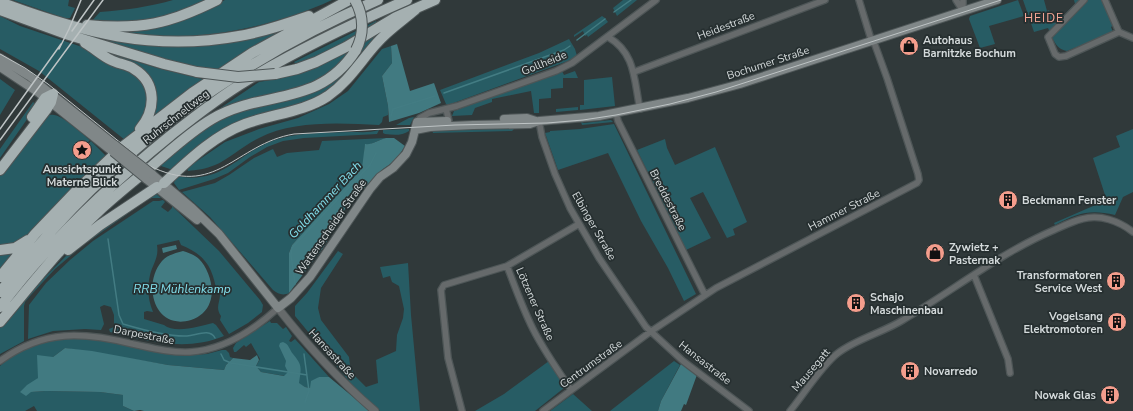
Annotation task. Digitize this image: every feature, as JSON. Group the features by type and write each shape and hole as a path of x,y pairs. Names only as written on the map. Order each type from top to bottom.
{"highway":[{"path":"15,7 84,25 108,27 150,25 167,21 189,14 217,0"},
{"path":"0,278 35,234 116,147 226,70 278,38 349,0"},
{"path":"0,322 65,246 99,210 188,136 212,119 236,108 300,93 313,88 328,79 349,60 358,45 361,34 362,22 355,0"},
{"name":"Ruhrschnellweg","path":"0,292 50,232 82,199 116,166 184,112 239,73 275,52 312,31 378,0"},
{"name":"Ruhrschnellweg","path":"0,307 30,269 97,198 133,166 207,107 245,82 315,42 366,17 407,0"},
{"path":"0,10 69,35 164,64 196,72 227,76 256,76 288,71 316,62 346,47 396,17 435,0"},
{"path":"0,2 85,31 157,41 202,41 234,37 260,32 329,10"},
{"path":"49,265 100,225 160,185 208,145 225,134 244,124 309,105 327,96 341,86 376,43 415,10"},
{"path":"69,35 112,60 133,68 142,74 149,85 152,94 152,102 147,120 141,129 125,142 116,147"},
{"path":"0,161 49,98"},
{"path":"0,170 49,98"},
{"path":"0,250 11,249 19,246 35,234"}],"main road":[{"name":"Bochumer Straße","path":"539,121 577,119 674,102 722,89 997,0"},
{"path":"0,58 29,76 49,98"},
{"path":"0,67 49,98 116,147 160,185 216,238 228,246 278,308"},
{"path":"416,126 449,121 526,118 539,121"},
{"path":"416,126 430,127 530,124 539,121"},
{"name":"Wattenscheider Straße","path":"278,308 291,298 310,277 370,189 406,154 410,148 416,126"}],"street":[{"name":"Gollheide","path":"416,126 420,118 424,115 446,109 556,71 576,61 656,0"},
{"name":"Heidestraße","path":"634,72 825,0"},
{"path":"859,0 870,36 873,40"},
{"path":"956,0 963,11"},
{"path":"963,0 963,11"},
{"path":"1084,0 1048,37 1055,54 1059,57 1066,56 1119,32"},
{"path":"1105,0 1119,32 1133,38"},
{"path":"608,37 615,40 628,58 634,72 640,109"},
{"name":"Hammer Straße","path":"650,332 727,282 914,186 918,182 918,174 873,40"},
{"path":"446,109 449,121"},
{"name":"Breddestraße","path":"616,113 618,121 705,295"},
{"name":"Elbinger Straße","path":"539,121 542,137 558,182 579,224 599,258 650,332"},
{"name":"Mausegatt","path":"790,411 830,360 840,352 902,321 1016,249 1048,233 1082,219 1098,218 1113,220 1133,232"},
{"path":"462,411 448,358 441,290 444,284 507,266 579,224"},
{"name":"Lötzener Straße","path":"507,266 533,329 550,359 571,390"},
{"path":"974,275 1008,359 1010,373"},
{"name":"Darpestraße","path":"0,361 23,347 37,342 52,338 75,335 100,337 176,352 190,352 208,349 222,345 240,336 278,308"},
{"name":"Hansastraße","path":"278,308 323,362 348,387 376,411"},
{"name":"Hansastraße","path":"650,332 683,361 748,411"},
{"name":"Centrumstraße","path":"543,411 650,332"}],"shaded area":[{"path":"13,0 69,0 68,6 75,8 70,18 64,18"},
{"path":"173,0 206,0 174,13 148,21 91,22 100,12 137,8"},
{"path":"225,0 332,0 292,16 249,28 228,32 206,35 163,37 120,33 160,27 187,18"},
{"path":"623,0 637,0 617,16 613,8"},
{"path":"1018,0 1024,16 989,26 995,44 980,48 969,19 970,16"},
{"path":"1023,0 1044,0 1047,11 1049,10 1054,23 1057,22 1075,4 1074,0 1103,0 1114,25 1111,27 1113,32 1067,51 1063,50 1057,45 1048,28 1034,32"},
{"path":"0,16 20,26 91,50 141,78 149,94 143,122 125,140 39,71 0,49"},
{"path":"602,16 608,22 588,37 587,35 585,36 583,31 574,37 574,35"},
{"path":"376,21 377,23 320,57 296,64 294,62"},
{"path":"291,26 219,71 183,65 82,35 83,33 149,45"},
{"path":"381,31 337,85 315,99 296,106 257,116 173,170 158,165 207,127 229,115 302,97 319,90 335,71 313,84 216,113 216,111 259,82 282,78 310,70 351,50"},
{"path":"569,39 577,56 568,61 448,105 446,104 440,90 539,53"},
{"path":"397,44 410,91 434,83 441,103 419,113 389,122 388,106 382,76 392,63 391,46"},
{"path":"391,46 392,63 382,76 388,106 388,115 383,117 382,122 379,125 333,123 302,125 287,128 272,132 259,138 215,165 188,171 187,168 225,142 259,129 298,118 329,104 348,91 382,49"},
{"path":"102,51 157,68 206,80 151,120 151,83"},
{"path":"562,71 564,75 575,71 578,78 563,78 563,88 551,89 551,98 539,99 539,113 534,113 531,91 492,99 492,102 475,108 472,115 452,116 454,111"},
{"path":"612,77 615,106 580,110 580,105 584,105 584,80"},
{"path":"0,79 15,90 0,115"},
{"path":"33,102 37,105 0,158 0,149"},
{"path":"578,107 578,110 556,112 556,109"},
{"path":"48,114 65,120 90,140 80,150 82,152 91,141 106,156 52,209 26,238 20,243 0,247 0,173"},
{"path":"414,117 410,125 396,125 409,118"},
{"path":"611,120 613,122 582,125 581,122 584,123"},
{"path":"614,124 696,294 684,301 668,268 641,221 608,153 558,170 545,133 550,131 580,129"},
{"path":"515,128 512,131 433,133 432,130"},
{"path":"409,129 406,133 400,134 391,135 383,133 383,130"},
{"path":"1133,129 1133,192 1123,197 1115,215 1098,212 1084,213 1055,225 1054,223 1100,203 1105,195 1093,158 1120,147 1116,136"},
{"path":"379,130 377,134 304,138 283,141 267,147 228,173 214,179 179,190 174,183 176,176 193,178 208,176 220,171 267,143 282,138 307,134 369,132"},
{"path":"386,138 365,145 363,168 292,245 289,253 289,293 287,294 277,293 273,290 210,217 182,192 215,183 254,158 273,149 277,157 287,153 319,150 322,141"},
{"path":"386,138 394,138 405,146 396,160 383,169 346,207 323,248 289,293 289,253 292,245 362,168 365,144 373,143"},
{"path":"665,139 667,148 675,165 715,147 747,222 733,229 735,235 727,238 703,192 690,198 711,238 686,250 637,150"},
{"path":"155,193 161,198 152,198 147,200 82,246 55,269 25,302 24,341 0,354 0,328 15,313 31,291 70,252"},
{"path":"163,200 165,202 161,207 168,212 172,206 219,251 260,300 263,305 262,312 248,323 229,334 220,320 221,316 218,307 220,294 217,294 213,277 207,264 197,253 181,245 179,240 157,245 156,257 148,285 149,298 153,312 144,312 144,319 175,329 202,326 213,323 224,336 210,341 181,344 138,339 110,332 109,329 114,327 114,315 111,307 104,305 100,307 104,324 101,330 85,329 53,331 28,339 29,305 46,283 93,241 153,201"},
{"path":"338,251 343,254 321,288 318,308 321,320 349,357 350,365 355,376 366,387 378,383 376,360 396,351 397,335 403,318 404,309 399,286 392,282 390,276 383,278 380,267 408,263 411,315 420,411 380,411 358,392 295,316 295,306 307,293"},
{"path":"15,252 0,272 0,254"},
{"path":"270,321 271,323 277,323 283,329 286,327 292,336 289,341 291,342 295,339 329,377 319,377 310,388 305,387 285,376 261,372 256,366 260,359 251,343 246,347 244,345 234,352 233,348 236,343"},
{"path":"67,338 94,338 175,355 207,354 226,350 230,357 233,358 226,365 224,370 168,365 65,348 53,357 38,378 31,392 100,392 123,395 123,406 134,411 37,411 34,406 25,411 0,411 0,366 15,355 31,347"},
{"path":"283,342 288,345 300,364 301,370 299,383 310,388 311,381 319,377 329,377 370,411 134,411 123,406 123,395 100,392 46,391 31,392 26,396 20,392 27,385 38,378 37,355 53,357 65,348 92,351 168,365 224,370 226,365 233,358 250,360 257,355 259,360 256,366 261,372 284,376 288,372 285,366 286,361 279,346 280,343"},
{"path":"549,361 563,383 564,388 535,411 475,411 504,394"},
{"path":"674,361 680,365 661,401 658,411 610,411"},
{"path":"681,364 698,372 686,405 684,404 681,411 658,411 661,401"},
{"path":"573,394 592,411 550,411"}],"water":[{"name":"RRB Mühlenkamp","path":"176,245 177,249 163,253 162,248"},
{"name":"RRB Mühlenkamp","path":"183,251 196,256 203,263 210,279 212,291 209,305 203,313 191,320 178,322 168,319 160,312 155,303 153,281 156,271 164,259 175,253"}],"waterway":[{"path":"614,12 631,0"},
{"path":"577,40 605,19"},
{"path":"444,93 564,50 570,46"},
{"path":"391,116 393,109 435,96"},
{"name":"Goldhammer Bach","path":"295,284 291,255 292,248 370,165 376,153"},
{"name":"Goldhammer Bach","path":"108,239 119,315 123,324 163,334 180,336 210,333 215,338"},
{"name":"Goldhammer Bach","path":"221,354 224,360 231,363 307,375"},
{"name":"Goldhammer Bach","path":"304,354 309,391 305,402"}],"tram line":[{"path":"0,54 25,68 48,84 148,165 171,174 191,176 209,173 256,148 274,140 294,134 455,125 547,123 616,115 670,104 716,92 1001,0"}],"railway":[{"path":"59,49 81,0"},
{"path":"72,31 94,0"},
{"path":"0,140 103,0"},
{"path":"0,129 61,44"}],"place":[{"name":"Autohaus Barnitzke Bochum","path":"909,46"},
{"name":"Aussichtspunkt Materne Blick","path":"82,150"},
{"name":"Beckmann Fenster","path":"1008,200"},
{"name":"Zywietz + Pasternak","path":"935,253"},
{"name":"Transformatoren Service West","path":"1116,281"},
{"name":"Schajo Maschinenbau","path":"856,303"},
{"name":"Vogelsang Elektromotoren","path":"1117,322"},
{"name":"Novarredo","path":"910,371"},
{"name":"Nowak Glas","path":"1110,395"}],"district":[{"name":"HEIDE","path":"1044,18"}]}
